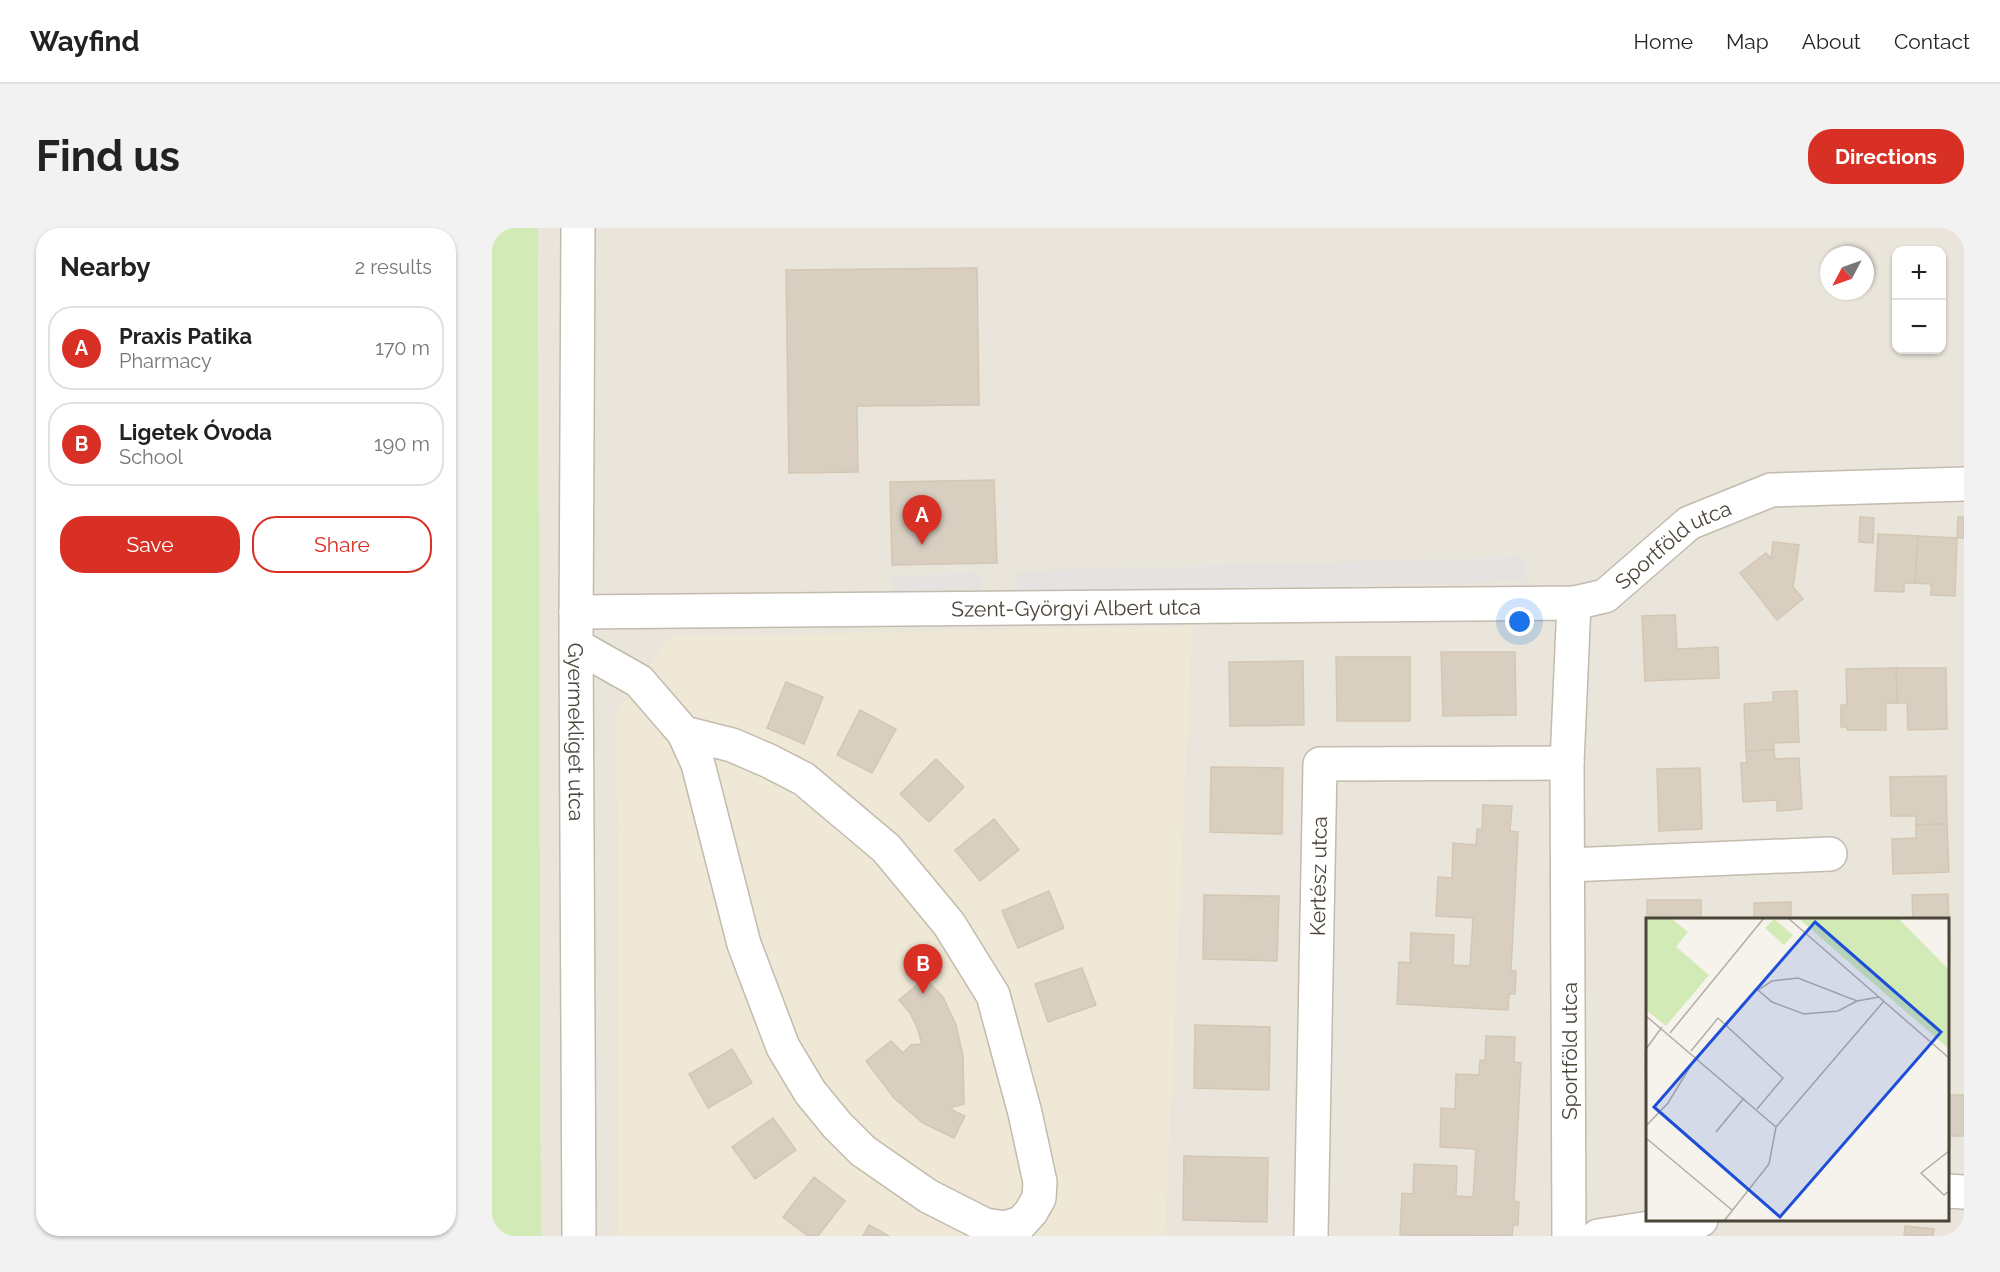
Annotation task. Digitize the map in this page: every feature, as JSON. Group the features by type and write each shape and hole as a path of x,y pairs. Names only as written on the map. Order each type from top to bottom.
{"street":[{"name":"Gyermekliget utca","path":"578,228 576,612 579,1236"},
{"name":"Sportföld utca","path":"1569,1236 1567,763 1574,603 1605,596 1689,523 1771,490 1964,484"},
{"name":"Szent-Györgyi Albert utca","path":"576,612 1574,603"},
{"path":"577,646 639,681 684,733 698,764 744,944 783,1047 810,1092 837,1125 863,1151 928,1197 985,1225 1005,1228 1021,1223 1039,1198 1040,1182 1025,1113 993,995 950,924 886,848 804,779 732,746 684,733"},
{"name":"Kertész utca","path":"1311,1236 1320,764 1567,763"},
{"path":"1569,865 1830,854"},
{"path":"1949,1191 1964,1192"},
{"path":"1598,1236 1695,1221"}],"shaded area":[{"path":"538,228 1964,228 1964,1236 541,1236"},
{"path":"1526,557 1526,581 1017,596 1017,571"},
{"path":"981,573 981,598 893,600 892,575"},
{"path":"1192,626 1165,1236 618,1236 617,712 670,637"}],"green space":[{"path":"492,228 538,228 541,1236 492,1236"}],"building":[{"path":"977,268 979,405 857,406 858,472 789,473 786,270"},
{"path":"994,480 997,563 892,565 890,482"},
{"path":"1860,517 1874,518 1873,543 1859,542"},
{"path":"1958,517 1964,517 1964,538 1957,538"},
{"path":"1878,534 1918,536 1915,583 1904,583 1904,592 1875,591"},
{"path":"1918,536 1957,538 1955,596 1931,595 1931,584 1915,583"},
{"path":"1773,542 1799,545 1793,587 1803,599 1777,620 1740,573 1766,553 1771,559"},
{"path":"1675,615 1677,649 1718,647 1719,678 1645,681 1642,616"},
{"path":"1441,652 1515,652 1516,715 1443,716"},
{"path":"1336,657 1410,657 1410,721 1337,721"},
{"path":"1303,661 1304,725 1230,726 1229,662"},
{"path":"1896,668 1946,668 1947,729 1908,730 1907,703 1897,703"},
{"path":"1896,668 1897,703 1886,703 1886,730 1847,730 1847,727 1841,727 1841,705 1847,705 1846,669"},
{"path":"786,682 823,697 804,744 767,728"},
{"path":"1797,691 1799,742 1774,743 1774,750 1746,751 1744,704 1773,702 1773,692"},
{"path":"860,710 896,729 872,773 837,755"},
{"path":"1774,750 1775,759 1799,758 1802,809 1777,811 1777,800 1743,802 1741,763 1747,763 1746,751"},
{"path":"936,759 964,787 929,822 900,794"},
{"path":"1211,767 1283,768 1282,834 1210,832"},
{"path":"1700,768 1702,829 1659,831 1657,769"},
{"path":"1946,776 1947,824 1916,825 1916,816 1891,816 1890,777"},
{"path":"1483,805 1512,806 1510,831 1518,832 1511,971 1516,971 1515,994 1509,994 1508,1010 1397,1004 1399,962 1410,963 1411,933 1454,935 1453,965 1470,966 1473,918 1436,916 1438,877 1452,878 1453,843 1476,845 1477,829 1482,830"},
{"path":"994,819 1019,850 980,881 955,850"},
{"path":"1947,824 1949,872 1893,874 1892,839 1916,838 1916,825"},
{"path":"1049,891 1064,928 1018,948 1002,911"},
{"path":"1948,894 1949,918 1913,918 1912,895"},
{"path":"1204,895 1279,896 1277,961 1203,959"},
{"path":"1647,900 1701,900 1701,918 1647,918"},
{"path":"1791,902 1791,918 1754,918 1754,903"},
{"path":"1082,968 1096,1005 1048,1022 1035,984"},
{"path":"925,978 943,997 956,1025 963,1056 964,1104 952,1107 952,1110 965,1116 954,1138 923,1123 894,1098 866,1061 891,1041 903,1053 911,1045 922,1044 910,1013 899,1000"},
{"path":"1195,1025 1270,1027 1269,1090 1194,1088"},
{"path":"1486,1036 1515,1037 1514,1062 1521,1063 1514,1201 1519,1202 1518,1225 1513,1225 1512,1236 1400,1235 1402,1193 1413,1194 1414,1164 1457,1166 1456,1196 1473,1197 1476,1149 1440,1147 1441,1108 1455,1109 1456,1074 1479,1075 1480,1060 1485,1061"},
{"path":"732,1049 752,1083 708,1108 689,1074"},
{"path":"1949,1095 1964,1095 1964,1136 1950,1136 1950,1148"},
{"path":"773,1118 796,1150 755,1179 732,1147"},
{"path":"1184,1156 1268,1158 1267,1222 1183,1220"},
{"path":"814,1177 845,1201 818,1236 808,1236 783,1217"},
{"path":"869,1225 889,1236 863,1236"},
{"path":"1905,1226 1934,1229 1933,1236 1904,1236"}],"place":[{"name":"Praxis Patika","path":"922,545"},
{"name":"Ligetek Óvoda","path":"923,994"}]}
